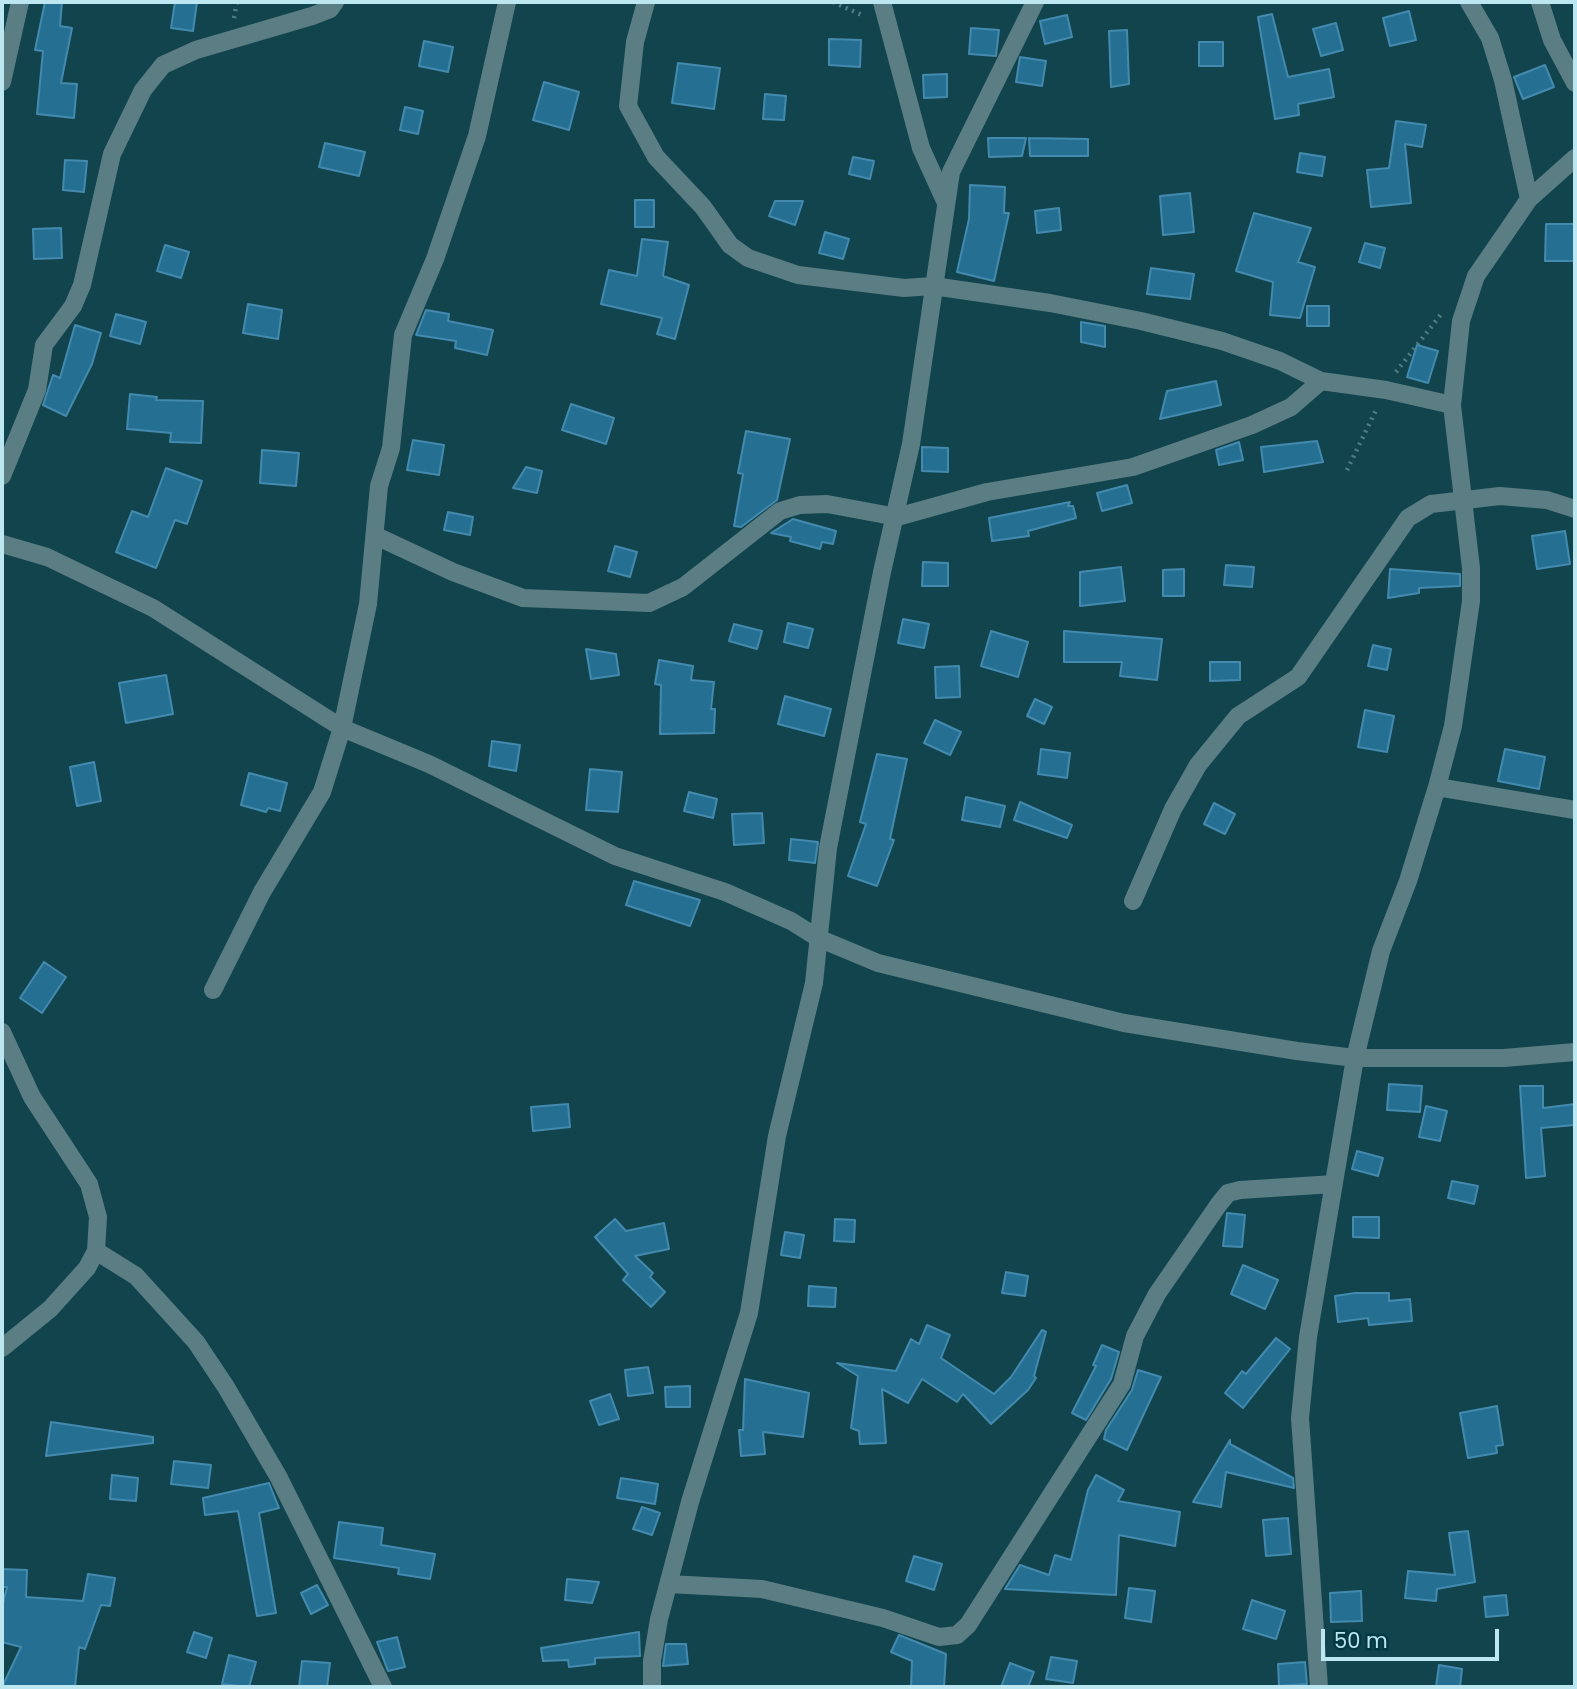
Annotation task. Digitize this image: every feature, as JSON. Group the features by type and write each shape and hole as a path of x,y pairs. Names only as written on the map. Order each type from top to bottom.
{"street":[{"path":"2,82 20,2"},
{"path":"2,476 34,400 44,345 73,306 82,285 112,154 143,90 163,65 196,50 313,16 330,9 335,2"},
{"path":"213,990 262,892 322,792 342,728 368,604 379,486 391,448 403,335 435,259 477,136 507,2"},
{"path":"646,2 635,41 628,106 656,157 703,207 730,245 748,258 799,275 904,288 933,286 1050,303 1140,321 1222,341 1280,361 1321,382 1386,390 1452,405"},
{"path":"882,2 921,148 946,203"},
{"path":"652,1687 652,1661 690,1502 749,1313 777,1136 814,983 828,848 917,408 951,172 1035,2"},
{"path":"1469,2 1490,38 1503,80 1529,199"},
{"path":"1540,2 1552,40 1575,83"},
{"path":"1319,1687 1300,1418 1308,1337 1355,1058 1381,951 1408,881 1437,787 1452,726 1471,601 1471,568 1452,405 1461,321 1476,276 1529,199 1575,158"},
{"path":"376,536 453,572 523,598 649,603 683,587 780,511 800,505 827,505 897,517 986,492 1133,467 1252,425 1291,407 1321,382"},
{"path":"1133,901 1173,809 1198,765 1238,716 1298,677 1408,519 1432,504 1461,499 1525,496 1575,509"},
{"path":"2,544 47,557 153,608 342,728 498,796 615,856 725,892 791,921 818,938 878,963 1124,1023 1355,1058 1504,1058 1575,1052"},
{"path":"1437,787 1575,810"},
{"path":"2,1032 32,1097 89,1184 98,1217 96,1251 87,1268 50,1309 2,1348"},
{"path":"669,1584 762,1589 883,1618 939,1637 957,1635 968,1625 1122,1384 1135,1336 1157,1294 1228,1193 1335,1184"},
{"path":"96,1251 136,1276 196,1342 226,1387 278,1476 383,1687"}],"path":[{"path":"833,2 887,28"},
{"path":"1347,470 1386,390 1424,331 1450,303"}],"building":[{"path":"45,2 62,2 60,26 72,28 61,83 77,84 74,118 37,114 43,51 35,50"},
{"path":"175,2 197,2 193,31 171,28"},
{"path":"1409,11 1416,40 1390,46 1383,18"},
{"path":"1272,14 1288,77 1329,69 1334,97 1298,104 1299,115 1275,119 1258,17"},
{"path":"1067,15 1072,37 1045,44 1040,21"},
{"path":"1336,23 1343,50 1321,56 1313,29"},
{"path":"971,28 999,30 996,56 969,54"},
{"path":"1127,30 1129,84 1111,87 1109,31"},
{"path":"829,39 861,40 860,67 829,65"},
{"path":"424,41 453,47 448,72 419,66"},
{"path":"1199,42 1223,42 1223,66 1199,66"},
{"path":"1020,57 1046,61 1042,86 1016,82"},
{"path":"678,63 720,68 714,109 672,103"},
{"path":"1545,65 1554,87 1523,99 1514,77"},
{"path":"947,74 947,97 924,98 923,75"},
{"path":"544,82 579,92 569,130 533,120"},
{"path":"765,94 786,96 784,120 763,119"},
{"path":"405,107 423,111 418,134 400,130"},
{"path":"1396,121 1426,125 1422,147 1405,144 1411,203 1371,207 1367,170 1389,168"},
{"path":"988,138 1026,138 1022,156 989,157"},
{"path":"1029,138 1088,139 1088,156 1030,156"},
{"path":"325,143 365,152 359,176 319,167"},
{"path":"1300,153 1325,157 1322,176 1297,172"},
{"path":"853,157 874,161 870,179 849,174"},
{"path":"65,160 87,161 84,192 63,190"},
{"path":"970,185 1005,187 1004,213 1009,213 994,281 957,272 969,219"},
{"path":"1190,193 1194,232 1163,235 1160,196"},
{"path":"635,200 654,200 654,227 635,227"},
{"path":"775,201 803,201 795,225 769,216"},
{"path":"1059,208 1061,230 1037,233 1035,211"},
{"path":"1254,213 1311,228 1298,262 1315,267 1300,318 1270,315 1273,282 1236,271"},
{"path":"1546,224 1575,224 1575,261 1545,261"},
{"path":"61,228 62,258 34,259 33,229"},
{"path":"825,232 849,239 843,259 819,253"},
{"path":"642,239 668,242 663,276 689,285 675,339 657,334 662,318 601,304 609,270 637,276"},
{"path":"1365,243 1385,248 1380,268 1359,262"},
{"path":"165,245 189,252 181,278 157,271"},
{"path":"1151,268 1194,274 1190,299 1147,294"},
{"path":"248,304 282,310 278,339 243,333"},
{"path":"1307,306 1329,306 1329,326 1307,326"},
{"path":"426,310 449,314 448,321 493,330 487,355 455,348 456,341 416,335"},
{"path":"116,314 146,322 140,344 110,336"},
{"path":"1081,322 1105,326 1105,347 1081,342"},
{"path":"75,325 101,333 92,364 66,416 43,405 53,375 60,378"},
{"path":"1417,345 1438,351 1428,383 1407,377"},
{"path":"1216,381 1221,405 1160,419 1167,391"},
{"path":"130,394 157,397 156,400 203,401 201,443 170,442 171,433 127,429"},
{"path":"571,404 614,418 606,444 562,430"},
{"path":"746,431 790,439 777,500 741,527 734,526 743,474 738,473"},
{"path":"413,440 444,445 439,475 407,470"},
{"path":"1317,441 1323,462 1264,472 1261,447"},
{"path":"1239,442 1243,460 1219,465 1216,450"},
{"path":"922,447 948,448 948,472 922,471"},
{"path":"262,450 299,453 296,486 260,483"},
{"path":"526,467 542,471 537,493 513,488"},
{"path":"166,468 202,481 187,524 175,520 156,568 116,552 132,511 148,517"},
{"path":"1127,485 1132,503 1102,511 1097,493"},
{"path":"1070,502 1068,506 1073,506 1076,518 1028,531 1029,536 992,541 989,518"},
{"path":"448,512 473,517 470,535 444,530"},
{"path":"793,519 836,531 833,544 822,542 820,549 790,541 791,537 771,533"},
{"path":"1565,531 1570,564 1537,569 1532,536"},
{"path":"615,546 637,552 630,577 608,571"},
{"path":"923,562 948,563 948,586 922,586"},
{"path":"1226,565 1254,567 1252,587 1224,585"},
{"path":"1121,567 1125,601 1080,606 1080,572"},
{"path":"1184,569 1184,596 1163,596 1163,570"},
{"path":"1390,569 1460,574 1460,586 1419,588 1419,593 1388,598"},
{"path":"903,619 929,624 924,648 898,643"},
{"path":"788,623 813,629 808,648 784,642"},
{"path":"734,624 762,631 757,649 729,641"},
{"path":"991,631 1028,642 1018,677 981,666"},
{"path":"1064,631 1162,639 1157,680 1120,676 1122,662 1064,662"},
{"path":"1373,645 1391,649 1387,670 1368,666"},
{"path":"586,649 616,654 619,675 591,679"},
{"path":"659,660 693,666 691,680 714,682 711,709 715,709 714,733 660,734 661,685 655,684"},
{"path":"1210,662 1240,662 1240,680 1210,681"},
{"path":"959,666 960,697 936,698 935,667"},
{"path":"166,675 173,714 126,723 119,683"},
{"path":"785,696 831,709 824,736 778,724"},
{"path":"1035,699 1052,707 1044,724 1027,716"},
{"path":"1365,710 1394,716 1387,752 1358,747"},
{"path":"935,720 961,732 950,755 924,743"},
{"path":"492,741 520,745 516,771 489,766"},
{"path":"1041,749 1070,753 1067,778 1038,774"},
{"path":"1505,749 1545,757 1539,789 1498,781"},
{"path":"877,754 907,759 890,839 894,840 877,886 848,876 866,824 860,822"},
{"path":"94,762 101,801 77,806 70,767"},
{"path":"590,769 622,772 618,812 586,810"},
{"path":"249,773 287,783 280,811 268,808 266,812 241,805"},
{"path":"689,792 717,799 713,818 684,811"},
{"path":"966,797 1005,806 1000,827 962,820"},
{"path":"1020,802 1072,825 1067,838 1014,820"},
{"path":"1214,803 1235,814 1225,834 1204,824"},
{"path":"762,813 764,843 734,845 732,814"},
{"path":"791,839 818,842 815,863 789,860"},
{"path":"634,881 700,900 690,926 626,905"},
{"path":"44,962 66,977 42,1013 20,998"},
{"path":"1389,1084 1422,1086 1420,1112 1387,1110"},
{"path":"1520,1086 1543,1086 1543,1108 1575,1104 1575,1125 1541,1128 1545,1176 1526,1178"},
{"path":"568,1104 570,1127 533,1131 531,1107"},
{"path":"1426,1106 1447,1111 1440,1141 1419,1137"},
{"path":"1357,1151 1383,1158 1378,1176 1352,1169"},
{"path":"1452,1181 1478,1186 1474,1204 1448,1198"},
{"path":"1227,1213 1245,1215 1242,1247 1223,1246"},
{"path":"1353,1217 1379,1217 1379,1238 1353,1237"},
{"path":"615,1219 626,1231 664,1223 669,1249 635,1256 653,1273 650,1277 665,1292 651,1307 623,1280 628,1274 595,1237"},
{"path":"835,1219 855,1220 854,1242 834,1241"},
{"path":"785,1232 804,1235 800,1258 781,1255"},
{"path":"1243,1265 1278,1280 1265,1309 1231,1294"},
{"path":"1006,1272 1028,1276 1025,1296 1002,1293"},
{"path":"809,1286 836,1288 835,1307 808,1306"},
{"path":"1389,1293 1389,1301 1410,1299 1412,1321 1369,1325 1368,1318 1338,1322 1335,1296"},
{"path":"927,1325 950,1335 941,1358 994,1394 1011,1377 1042,1330 1046,1332 1034,1376 1036,1378 1028,1390 991,1424 963,1394 957,1402 922,1379 908,1403 882,1389 886,1443 860,1444 859,1431 851,1428 858,1376 837,1363 896,1371 911,1339 919,1344"},
{"path":"1276,1338 1290,1349 1243,1408 1225,1393 1242,1371 1246,1374"},
{"path":"1102,1345 1119,1352 1111,1379 1086,1420 1072,1413 1096,1366 1093,1365"},
{"path":"648,1367 653,1393 628,1396 625,1370"},
{"path":"1138,1370 1161,1377 1127,1450 1104,1439 1106,1430 1132,1390"},
{"path":"745,1379 809,1393 803,1437 763,1432 765,1454 741,1456 739,1430 743,1430"},
{"path":"690,1386 690,1407 666,1407 665,1387"},
{"path":"610,1394 619,1419 599,1425 590,1401"},
{"path":"1497,1406 1503,1445 1496,1446 1497,1453 1468,1458 1460,1413"},
{"path":"51,1422 153,1437 153,1443 46,1456"},
{"path":"1230,1440 1230,1444 1293,1478 1294,1488 1226,1472 1221,1507 1193,1502"},
{"path":"174,1461 211,1465 208,1488 171,1484"},
{"path":"112,1475 138,1478 136,1501 110,1499"},
{"path":"1096,1475 1124,1490 1118,1501 1180,1512 1175,1546 1119,1535 1116,1595 1005,1589 1020,1565 1049,1575 1055,1555 1071,1560 1088,1490"},
{"path":"621,1478 658,1484 655,1504 617,1498"},
{"path":"269,1483 279,1508 259,1513 276,1613 257,1616 238,1511 205,1515 203,1498"},
{"path":"642,1507 660,1513 652,1535 633,1529"},
{"path":"1288,1518 1291,1554 1266,1556 1263,1520"},
{"path":"339,1522 383,1528 381,1545 435,1554 430,1579 398,1574 399,1568 334,1558"},
{"path":"1468,1531 1475,1582 1437,1589 1436,1601 1405,1598 1408,1571 1455,1575 1449,1533"},
{"path":"914,1556 942,1564 934,1590 906,1581"},
{"path":"2,1569 27,1570 26,1597 83,1601 88,1574 115,1578 110,1606 101,1605 85,1649 79,1647 75,1687 2,1687 21,1647 2,1642 2,1607 7,1587 2,1587"},
{"path":"567,1579 599,1582 592,1603 565,1600"},
{"path":"317,1585 328,1605 311,1614 301,1593"},
{"path":"1129,1588 1155,1591 1151,1622 1125,1618"},
{"path":"1361,1591 1362,1621 1331,1622 1330,1593"},
{"path":"1506,1595 1508,1615 1486,1617 1484,1597"},
{"path":"1252,1600 1285,1611 1276,1639 1243,1629"},
{"path":"194,1632 212,1638 206,1658 187,1652"},
{"path":"639,1632 640,1656 595,1658 595,1664 569,1667 568,1660 543,1661 541,1648"},
{"path":"899,1635 946,1654 944,1687 911,1687 912,1661 891,1652"},
{"path":"397,1637 405,1667 388,1671 377,1642"},
{"path":"666,1644 686,1644 688,1664 663,1666"},
{"path":"229,1655 256,1662 249,1687 222,1684"},
{"path":"1051,1657 1077,1661 1073,1683 1046,1679"},
{"path":"302,1661 330,1663 327,1687 299,1687"},
{"path":"1305,1662 1307,1684 1279,1686 1278,1664"},
{"path":"1010,1663 1034,1672 1028,1687 1001,1687"},
{"path":"1439,1665 1462,1669 1460,1687 1436,1687"}]}
